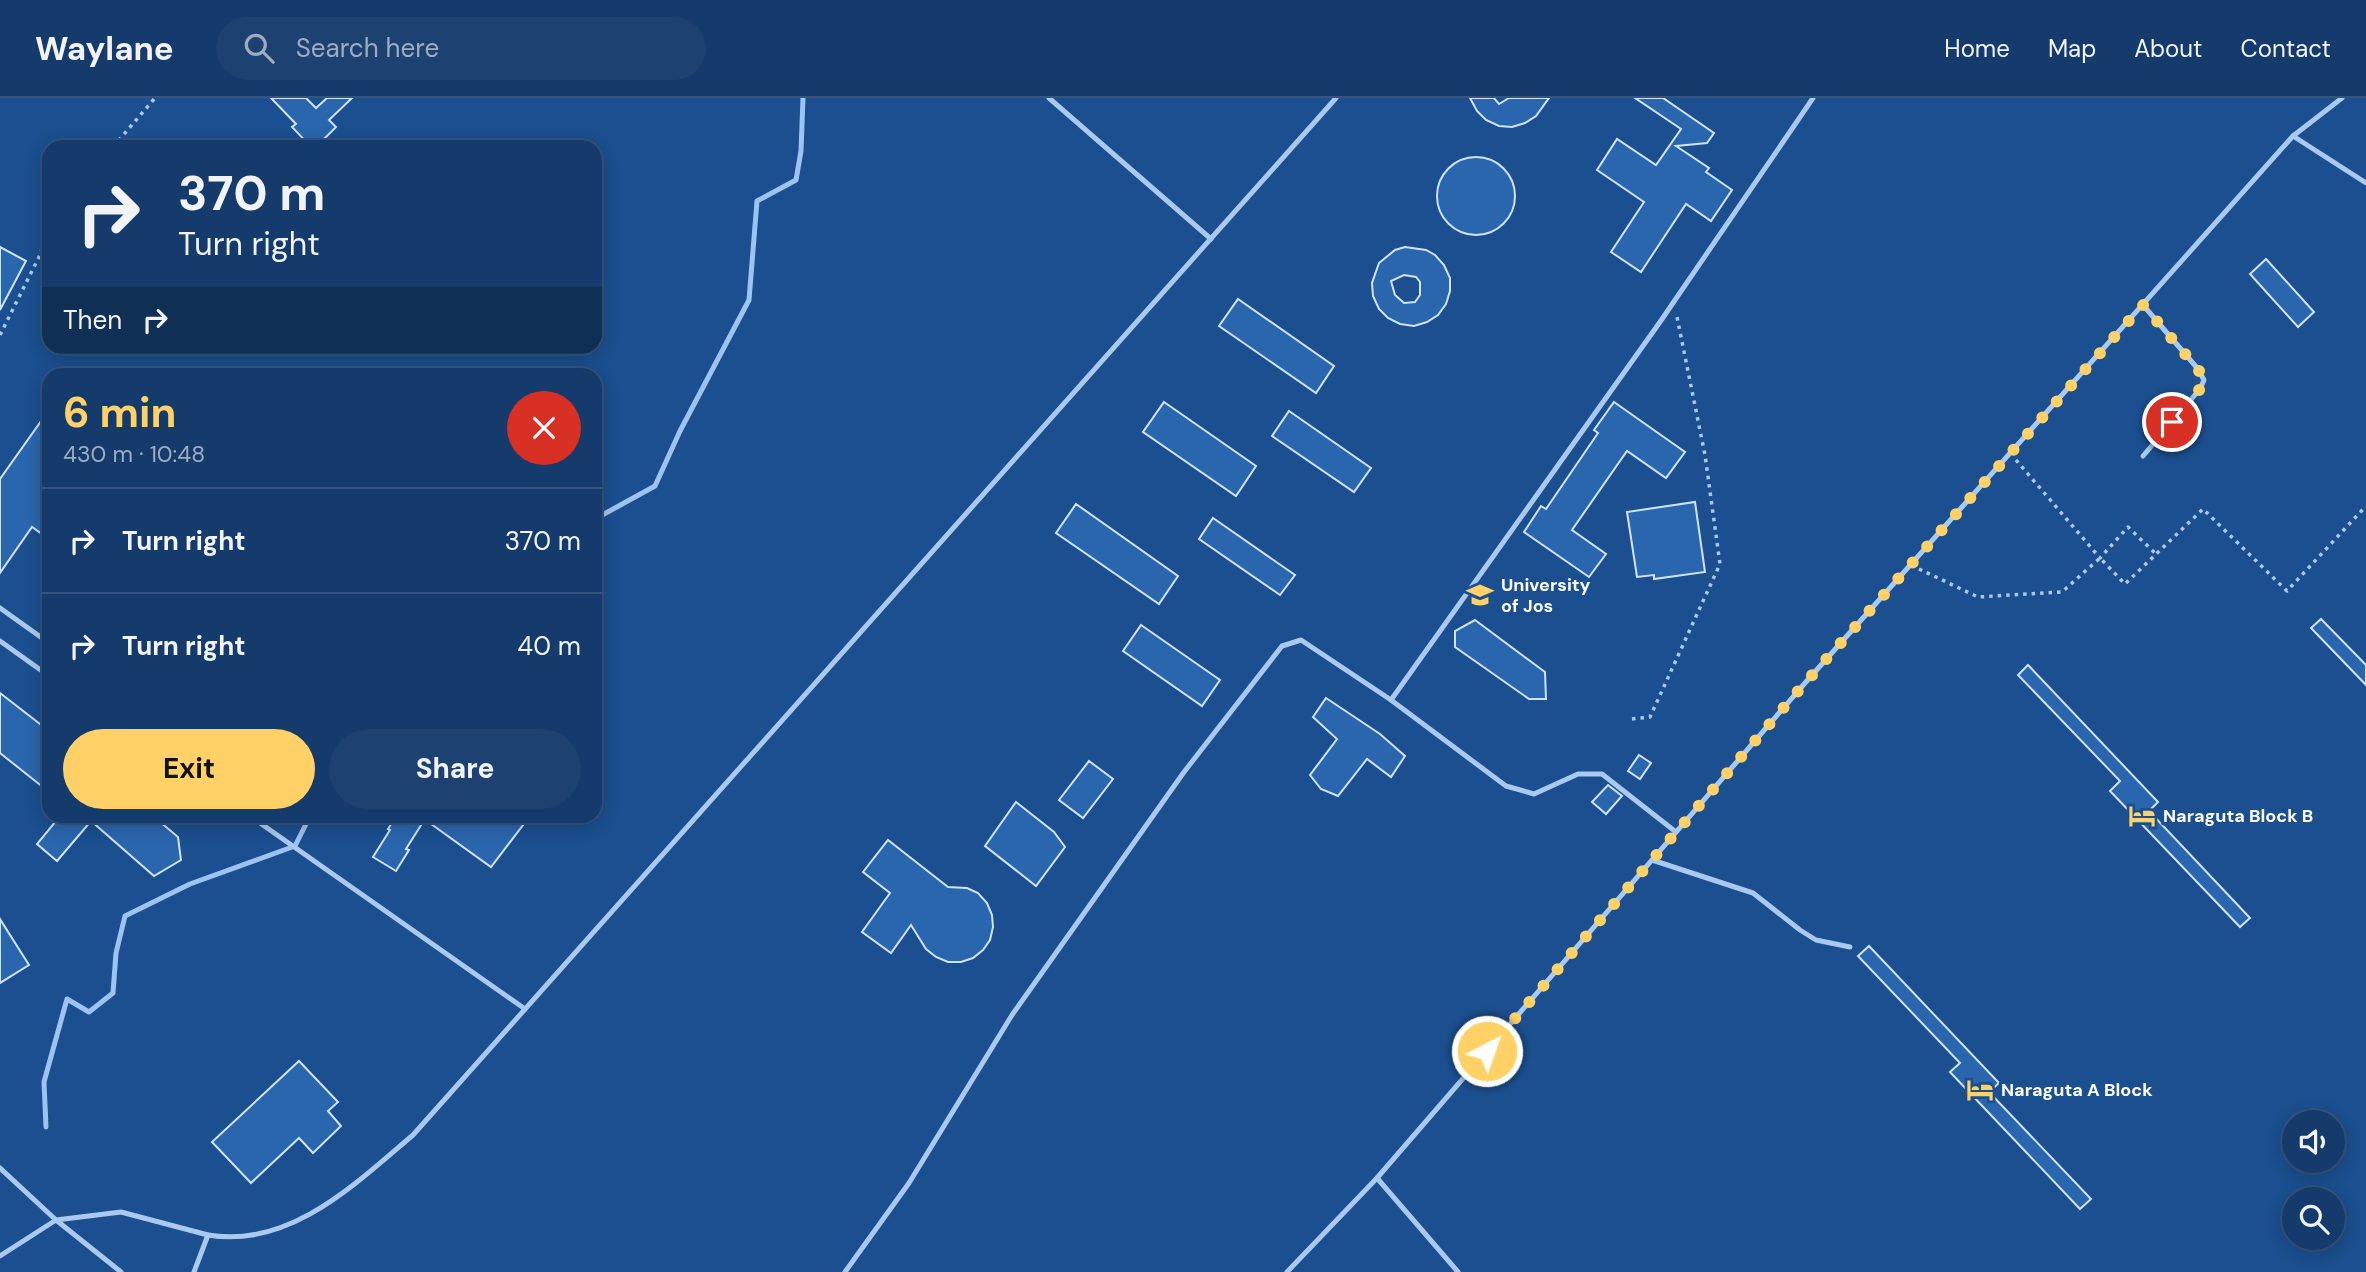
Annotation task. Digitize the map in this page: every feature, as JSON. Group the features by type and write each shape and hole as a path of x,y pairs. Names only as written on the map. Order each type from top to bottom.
{"lane":[{"path":"1049,98 1211,239"},
{"path":"0,1256 56,1220 121,1212 231,1239 270,1230 296,1222 341,1196 413,1135 1336,98"},
{"path":"1391,700 1675,302 1813,98"},
{"path":"1287,1272 1377,1178 1805,683 2293,136 2342,98"},
{"path":"2293,136 2366,183"},
{"path":"2143,305 2198,369 2204,380 2200,389 2143,456"},
{"path":"0,608 42,638"},
{"path":"845,1272 909,1183 1012,1015 1184,772 1282,646 1301,640 1391,700 1506,786 1534,794 1578,774 1602,774 1676,832"},
{"path":"0,641 42,669"},
{"path":"263,823 525,1009"},
{"path":"1652,860 1753,893 1816,940 1850,947"},
{"path":"0,1168 56,1220 121,1272"},
{"path":"1377,1178 1458,1272"},
{"path":"194,1272 208,1235"}],"path":[{"path":"119,140 155,98"},
{"path":"0,335 42,247"},
{"path":"1632,719 1650,717 1720,564 1705,455 1675,302"},
{"path":"2011,454 2099,558 2125,584 2203,509 2287,591 2366,506"},
{"path":"1911,565 1978,597 2062,592 2128,527 2157,555"}],"building":[{"path":"271,98 306,98 316,108 327,98 352,98 329,120 336,127 323,140 304,140 292,127 296,124"},
{"path":"1470,98 1494,98 1499,104 1509,98 1549,98 1536,116 1512,127 1499,126 1486,120"},
{"path":"1635,98 1663,98 1714,133 1707,143 1676,146 1709,168 1706,172 1732,190 1711,221 1686,204 1641,272 1611,252 1644,202 1597,170 1617,139 1656,165 1681,129"},
{"path":"1468,157 1484,157 1498,163 1509,174 1515,188 1515,204 1509,218 1498,229 1484,235 1468,235 1454,229 1443,218 1437,204 1437,188 1443,174 1454,163"},
{"path":"0,247 26,261 0,310"},
{"path":"1405,247 1426,250 1444,265 1450,278 1446,304 1438,315 1427,322 1414,326 1400,324 1379,309 1373,296 1372,283 1379,263 1395,250","holes":["1404,275 1416,277 1420,282 1420,295 1415,302 1404,303 1395,295 1391,281"]},
{"path":"2266,259 2314,312 2298,327 2250,274"},
{"path":"1238,299 1334,366 1316,393 1219,326"},
{"path":"1164,402 1256,466 1236,496 1143,432"},
{"path":"1614,402 1685,452 1666,478 1627,451 1572,530 1606,554 1589,577 1524,532 1541,506 1546,509 1598,433 1594,430"},
{"path":"1289,411 1371,468 1354,492 1272,436"},
{"path":"42,420 42,534 32,527 0,573 0,479"},
{"path":"1695,502 1705,572 1654,579 1654,575 1637,577 1627,512"},
{"path":"1076,504 1178,576 1159,604 1056,533"},
{"path":"1213,518 1295,575 1280,595 1199,539"},
{"path":"2321,619 2366,665 2366,685 2311,628"},
{"path":"1475,620 1545,672 1546,699 1529,699 1455,647 1455,631"},
{"path":"1141,625 1220,680 1202,706 1123,651"},
{"path":"2028,665 2158,802 2149,811 2250,918 2240,927 2110,791 2120,781 2018,675"},
{"path":"0,693 42,726 42,786 0,753"},
{"path":"1326,698 1380,734 1405,756 1391,777 1367,759 1338,796 1321,789 1310,775 1337,739 1313,717"},
{"path":"1639,755 1651,763 1640,779 1628,771"},
{"path":"1089,761 1113,779 1083,818 1059,800"},
{"path":"1608,785 1622,796 1606,814 1592,802"},
{"path":"1016,802 1054,832 1065,847 1036,886 985,846"},
{"path":"54,823 89,823 57,861 37,844"},
{"path":"93,823 161,823 178,837 181,860 154,876"},
{"path":"392,823 422,823 396,871 373,857 390,830 388,829"},
{"path":"430,823 525,823 491,867"},
{"path":"888,840 948,887 967,888 978,893 987,903 993,927 990,940 973,958 948,962 936,957 926,949 911,925 891,953 862,932 890,893 863,872"},
{"path":"0,919 29,965 0,983"},
{"path":"1869,946 1999,1083 1989,1092 2091,1199 2080,1209 1950,1072 1960,1063 1858,956"},
{"path":"299,1061 338,1102 328,1111 341,1126 313,1153 299,1138 251,1183 212,1142"}],"waterway":[{"path":"602,515 655,486 680,431 749,300 757,201 796,180 801,151 803,98"},
{"path":"46,1127 44,1082 67,999 89,1012 113,993 116,953 125,916 190,884 295,846 306,823"}],"place":[{"name":"University of Jos","path":"1480,595"},
{"name":"Naraguta Block B","path":"2142,816"},
{"name":"Naraguta A Block","path":"1980,1090"}],"route":[{"path":"1487,1051 1805,683 2143,305 2198,369 2204,380 2200,389 2172,422"}]}
